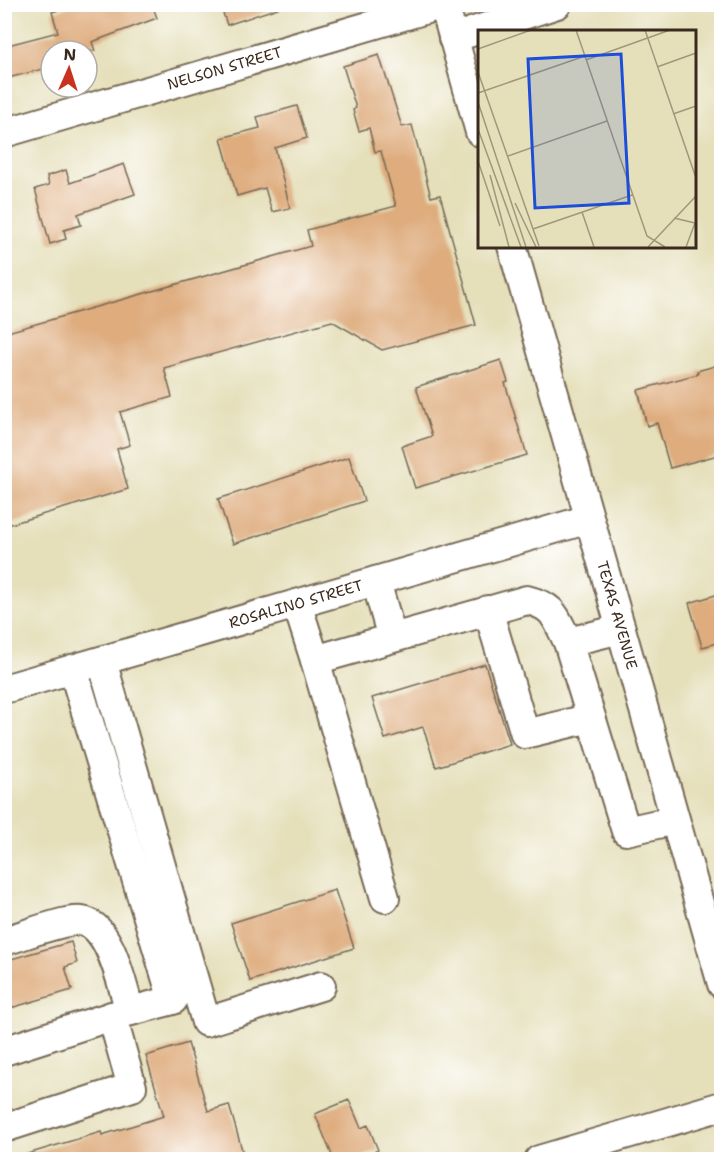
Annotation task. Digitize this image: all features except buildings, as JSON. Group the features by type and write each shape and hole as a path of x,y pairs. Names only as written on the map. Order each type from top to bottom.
{"street":[{"path":"444,4 478,125"},
{"name":"NELSON STREET","path":"4,133 444,4"},
{"path":"453,38 557,4"},
{"name":"TEXAS AVENUE","path":"513,248 722,984"},
{"name":"ROSALINO STREET","path":"4,689 590,519"},
{"path":"376,581 392,638"},
{"path":"315,660 526,600 543,604 552,611 568,642 626,831 675,820"},
{"path":"297,604 385,898"},
{"path":"488,610 525,734 591,718"},
{"path":"568,642 621,629"},
{"path":"102,661 206,1022 321,986"},
{"path":"4,1051 173,1000 73,669"},
{"path":"4,941 68,922 83,921 100,930 108,943 132,1088 4,1128"},
{"path":"539,1160 594,1152 722,1106"}]}
